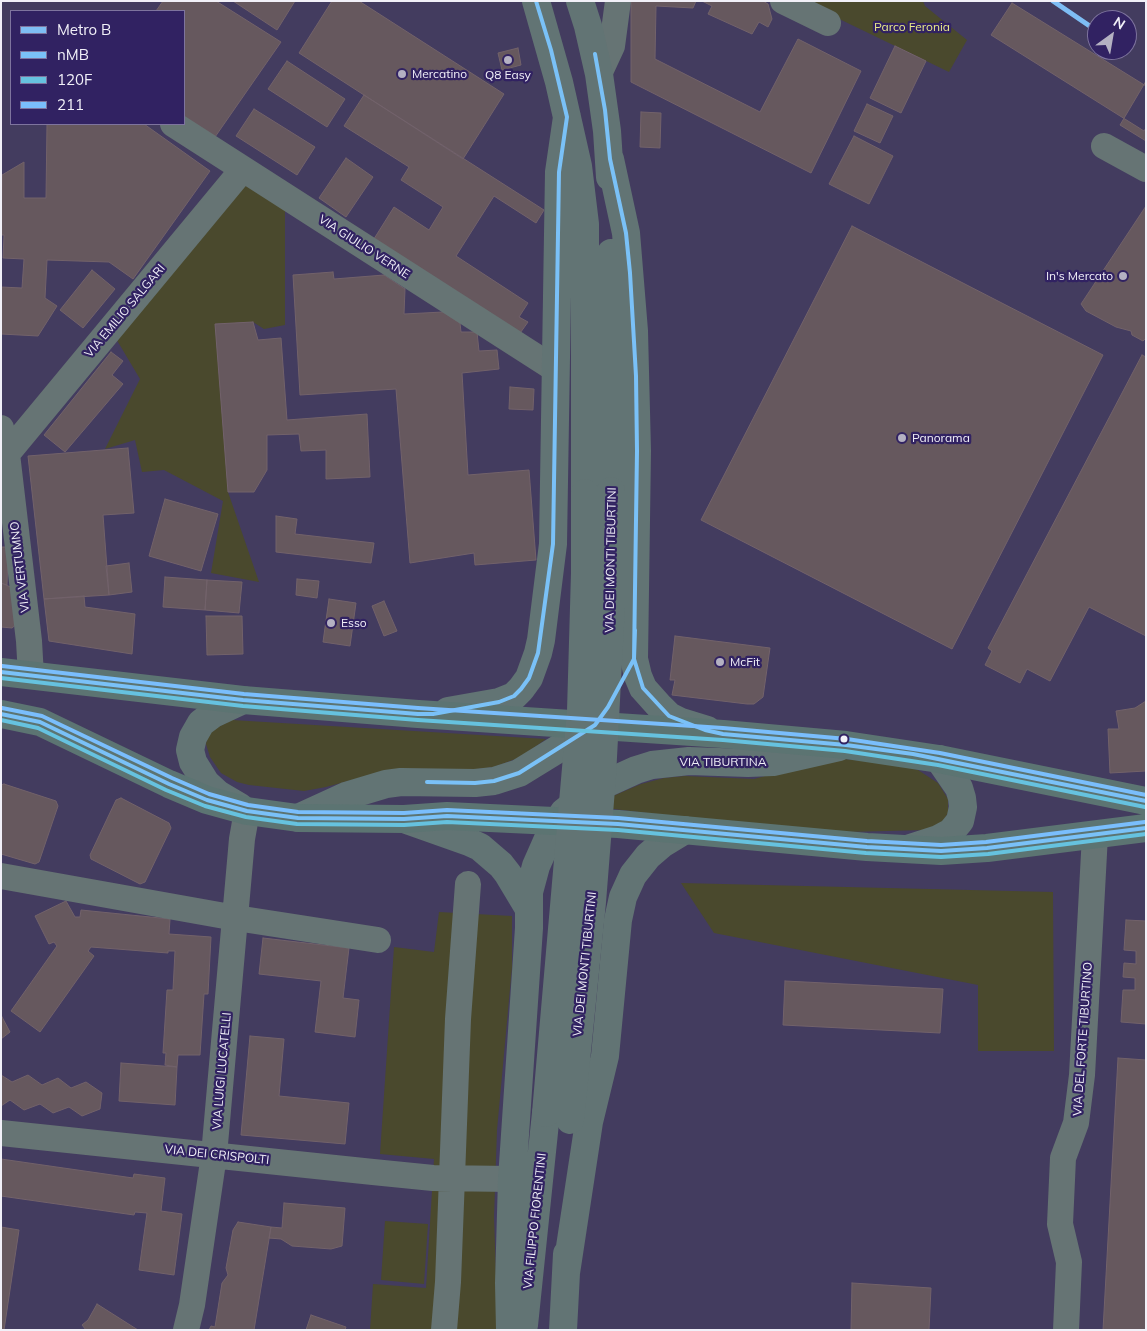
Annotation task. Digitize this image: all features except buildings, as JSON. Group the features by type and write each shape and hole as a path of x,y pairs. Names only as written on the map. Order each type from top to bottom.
{"main road":[{"name":"VIA DEI MONTI TIBURTINI","path":"536,1 551,50 578,166 585,224 598,492 612,583 603,767 592,902 558,1116"},
{"name":"VIA DEI MONTI TIBURTINI","path":"580,1 599,74 610,159 613,339 598,492"},
{"path":"432,714 507,699 521,689 529,678 534,664 544,624 553,544 559,172 567,117"},
{"path":"610,159 626,233 634,331 637,452 634,659 643,688 669,716 694,727 723,734"},
{"path":"298,818 346,796 386,784 401,782 475,783 494,781 519,773 584,734 594,725 608,707 634,659"},
{"name":"VIA TIBURTINA","path":"1,672 243,700 723,734 846,745 939,759 1146,801"},
{"path":"243,700 213,714 201,724 193,737 190,750 193,762 206,783 218,794 246,811"},
{"path":"1,714 40,722 194,794 246,811 298,818 404,819 447,816 618,824 941,851 987,848 1146,828"},
{"name":"VIA TIBURTINA","path":"510,1330 509,1283 512,1179 527,957 529,892 541,851 557,821 571,806 592,790 636,770 652,765 689,761 773,762 846,745"},
{"path":"906,849 938,839 950,832 960,820 963,807 959,788 939,759"},
{"path":"404,819 480,847 501,865 529,909"},
{"path":"566,1273 590,1122 605,1056 618,920 623,898 633,875 648,856 662,844 685,830"},
{"path":"558,1116 566,1273 563,1330"},
{"name":"VIA FILIPPO FIORENTINI","path":"523,1330 558,1116"}],"street":[{"path":"599,74 612,46 618,1"},
{"path":"783,1 828,23"},
{"name":"VIA GIULIO VERNE","path":"175,125 555,369"},
{"path":"1104,146 1146,169"},
{"name":"VIA EMILIO SALGARI","path":"6,454 243,168"},
{"name":"VIA VERTUMNO","path":"1,428 6,454 29,641 31,676"},
{"name":"VIA LUIGI LUCATELLI","path":"186,1330 214,1155 246,811"},
{"name":"VIA DEL FORTE TIBURTINO","path":"1066,1330 1069,1262 1060,1224 1063,1158 1076,1123 1082,1076 1095,835"},
{"path":"1,876 236,918 378,940"},
{"path":"444,1330 448,1282 442,1178 468,884"},
{"name":"VIA DEI CRISPOLTI","path":"1,1133 373,1172 442,1178 512,1179"}],"green space":[{"name":"Parco Feronia","path":"802,1 923,1 925,6 967,40 949,72"},
{"path":"242,184 285,206 285,325 264,329 253,322 215,324 228,492 259,582 211,573 223,501 164,470 142,472 135,440 105,449 140,379 115,337"},
{"path":"232,720 546,739 521,757 494,767 455,772 386,771 304,791 249,785 237,782 221,773 210,757 206,744 207,737 210,731"},
{"path":"845,759 899,765 918,770 938,783 948,799 948,813 941,825 927,830 846,832 748,825 597,807 613,796 641,784 664,778 685,776 754,779 824,760"},
{"path":"681,883 1053,892 1054,1051 978,1051 978,985 714,933"},
{"path":"439,912 512,916 512,967 497,1130 494,1217 498,1330 370,1330 373,1284 426,1288 434,1159 380,1154 394,947 434,952"},
{"path":"385,1221 428,1224 424,1284 381,1280"}],"metro line":[{"name":"B","path":"1053,1 1087,24"}],"transit line":[{"name":"nMB","path":"1,672 243,700 418,714 433,714 499,702 514,696 521,689 529,678 538,653 553,544 559,172 567,117 551,50 536,1"},
{"name":"nMB","path":"595,54 605,110 610,159 626,233 630,273 636,376 637,451 634,659 643,688 669,716 705,730 723,734 846,745 913,754 1146,801"},
{"name":"nMB","path":"427,782 475,783 494,781 519,773 595,725 608,707 634,659 635,630"},
{"name":"211","path":"2,666 244,694 418,708 723,728 847,739 940,753 1146,795"},
{"name":"120F","path":"1,678 243,706 418,720 723,740 845,751 938,765 1145,807"},
{"name":"211","path":"2,708 42,716 209,794 248,805 298,812 404,813 447,810 618,818 867,841 941,845 986,842 1145,822"},
{"name":"nMB","path":"1,714 40,722 169,784 207,800 247,811 298,818 404,819 447,816 618,824 867,847 941,851 987,848 1146,828"},
{"name":"120F","path":"1,720 38,728 166,790 205,806 246,817 297,824 404,825 447,822 618,830 866,853 941,857 988,854 1146,834"}],"place":[{"name":"Q8 Easy","path":"508,60"},
{"name":"Mercatino","path":"402,74"},
{"name":"In's Mercato","path":"1123,276"},
{"name":"Panorama","path":"902,438"},
{"name":"Esso","path":"331,623"},
{"name":"McFit","path":"720,662"}]}
